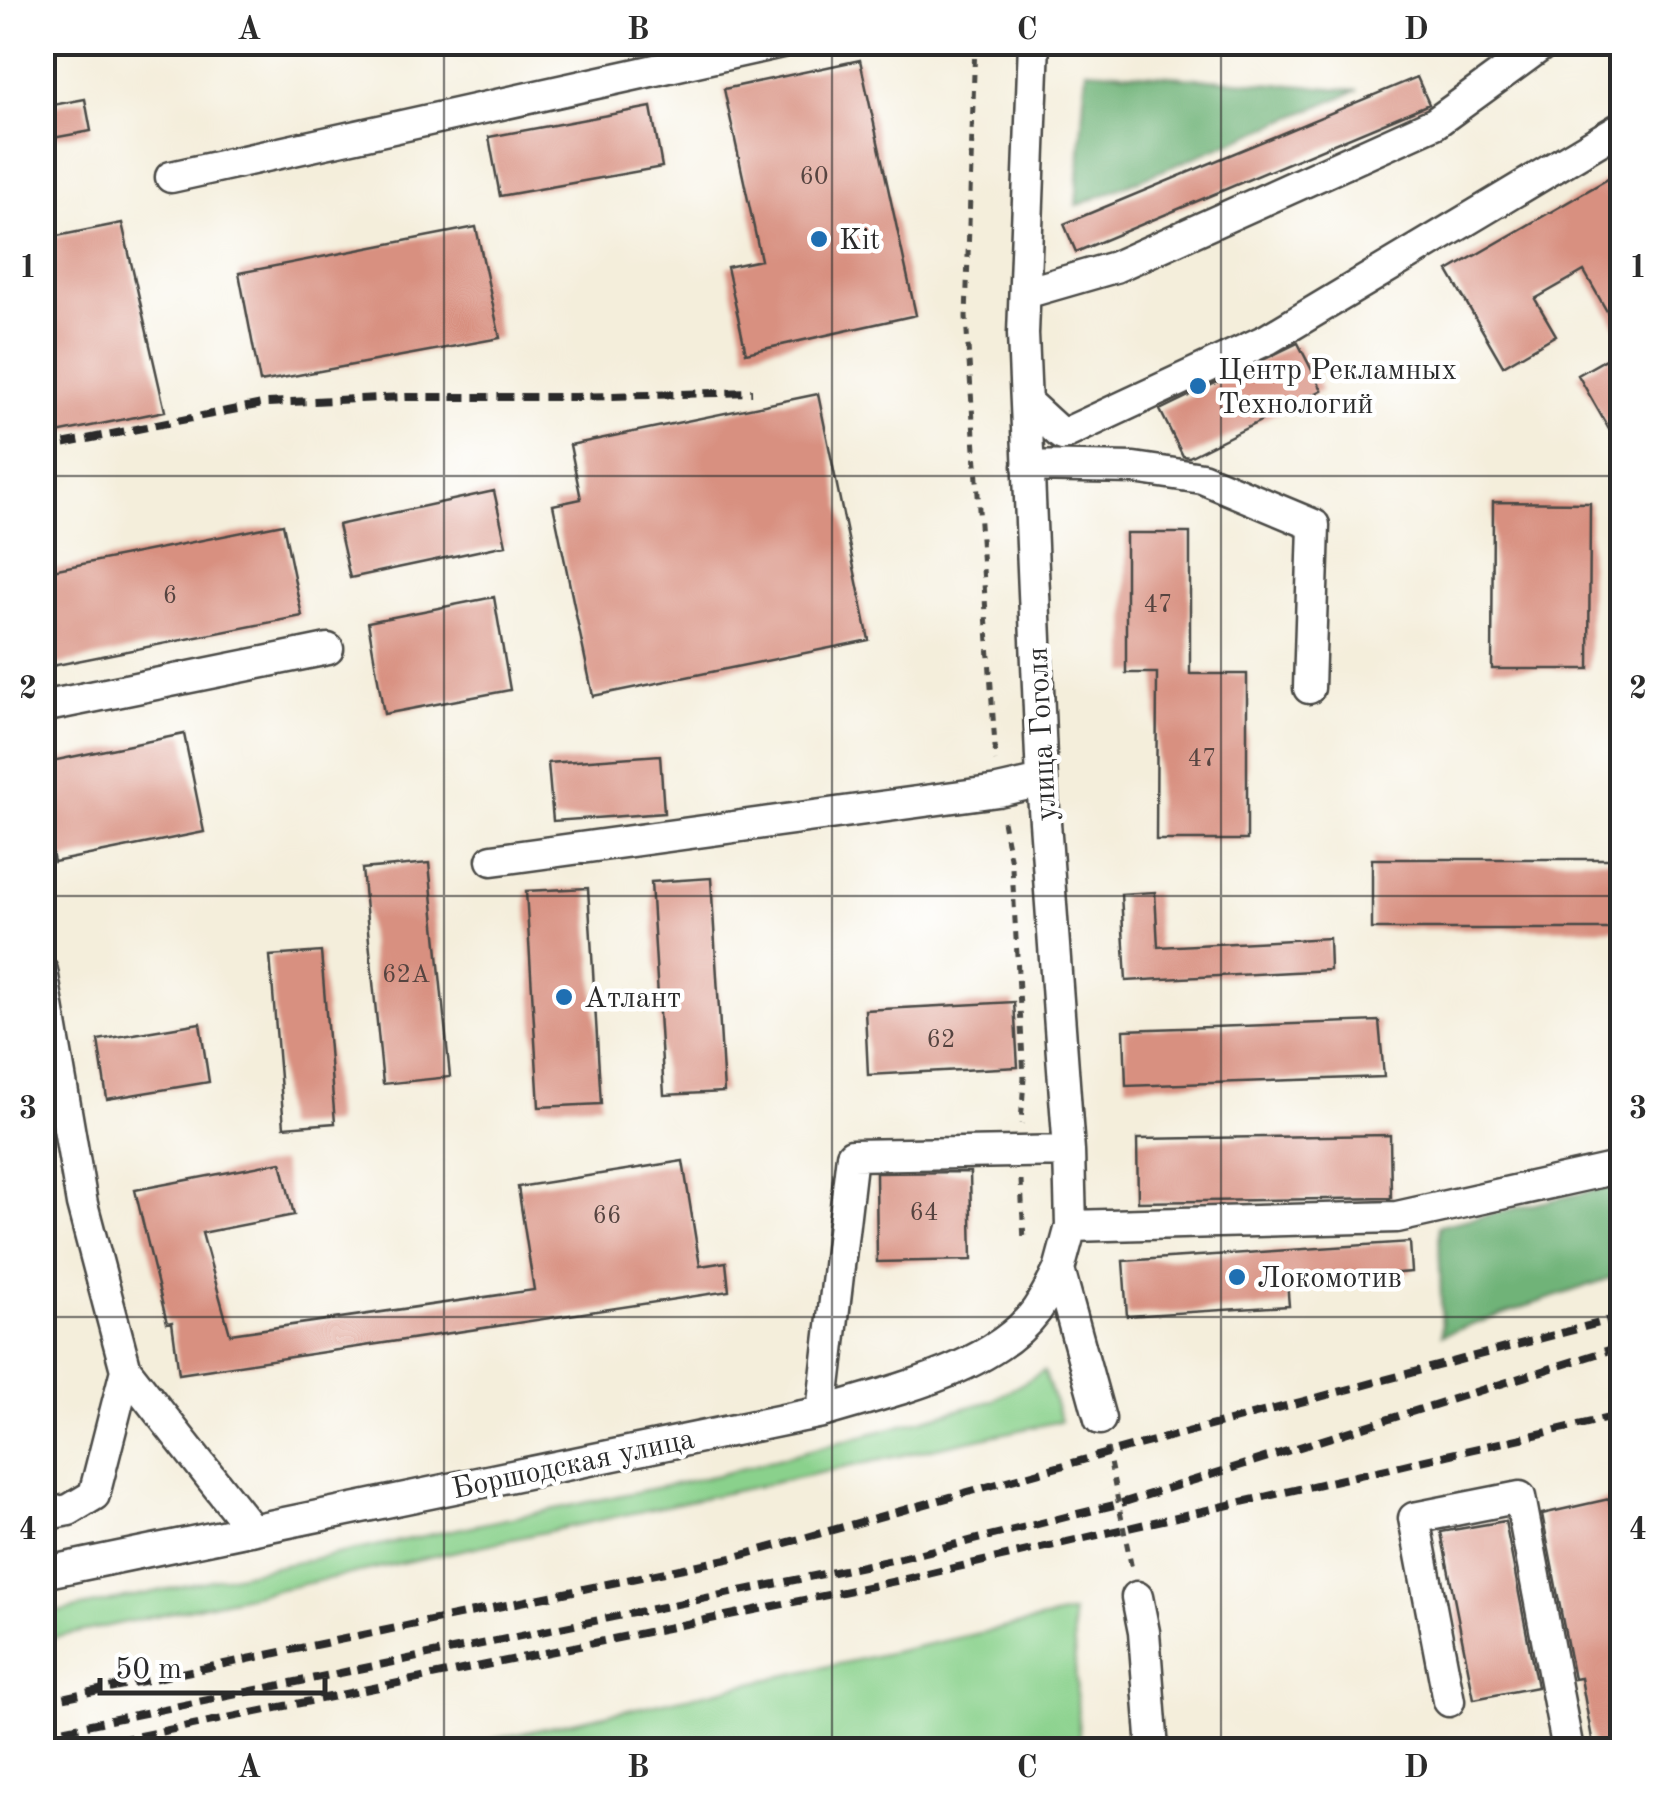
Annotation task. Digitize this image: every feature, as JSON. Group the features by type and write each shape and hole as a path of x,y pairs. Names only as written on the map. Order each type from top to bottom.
{"street":[{"path":"170,177 782,42"},
{"name":"улица Гоголя","path":"1034,42 1025,294 1026,402 1042,782 1069,1151 1071,1226 1059,1270"},
{"path":"1025,294 1115,267 1434,123 1546,42"},
{"path":"1026,402 1062,435 1118,411 1268,338 1620,134"},
{"path":"1028,466 1134,468 1202,478 1314,525 1309,688"},
{"path":"42,707 328,648"},
{"path":"492,860 1042,782"},
{"path":"42,970 82,1204 126,1370 252,1530"},
{"path":"822,1412 852,1156 1069,1151"},
{"path":"1071,1226 1397,1217 1622,1166"},
{"path":"1059,1270 1100,1419"},
{"name":"Боршодская улица","path":"42,1573 822,1412 926,1381 999,1346 1035,1312 1059,1270"},
{"path":"42,1515 69,1510 94,1495 126,1370"},
{"path":"1449,1701 1414,1518 1520,1496 1568,1750"},
{"path":"1136,1597 1144,1632 1153,1750"}],"path":[{"path":"974,42 966,317 998,791 1012,868 1024,1078 1020,1152 1024,1242"},
{"path":"1100,1419 1136,1597"}],"green space":[{"path":"1086,70 1358,90 1076,206"},
{"path":"1622,1184 1622,1274 1442,1335 1439,1226"},
{"path":"1044,1371 1061,1421 43,1640 43,1615 718,1475 991,1401"},
{"path":"1072,1613 1080,1750 444,1750"}],"building":[{"path":"860,60 916,315 746,353 727,267 761,260 724,89"},
{"path":"1417,77 1429,104 1076,252 1064,224"},
{"path":"85,99 91,131 42,140 42,107"},
{"path":"651,107 662,167 500,196 489,137"},
{"path":"1622,171 1622,338 1584,271 1535,299 1556,335 1503,366 1448,271"},
{"path":"122,223 165,411 42,436 42,239"},
{"path":"476,227 500,338 260,382 239,273"},
{"path":"1298,343 1322,390 1189,457 1183,456 1160,410"},
{"path":"1622,350 1622,452 1578,375"},
{"path":"818,394 869,640 593,696 553,505 581,499 570,445"},
{"path":"494,491 506,545 350,578 338,525"},
{"path":"1493,502 1590,503 1589,669 1492,669"},
{"path":"283,524 302,616 42,668 42,572"},
{"path":"1126,533 1190,533 1190,674 1247,674 1247,840 1156,840 1157,673 1126,673"},
{"path":"494,597 510,690 384,714 368,622"},
{"path":"184,734 204,832 54,862 42,805 42,763"},
{"path":"660,755 664,813 553,821 548,763"},
{"path":"1372,859 1622,859 1622,929 1372,929"},
{"path":"429,863 450,1077 383,1084 362,869"},
{"path":"711,878 724,1092 664,1095 651,882"},
{"name":"Атлант","path":"588,888 601,1104 539,1107 526,891"},
{"path":"1155,892 1158,947 1329,938 1330,970 1126,981 1121,894"},
{"path":"321,952 335,1123 284,1127 270,956"},
{"path":"1014,1002 1018,1067 868,1075 865,1010"},
{"path":"1379,1021 1384,1077 1126,1086 1124,1030"},
{"path":"200,1023 209,1082 107,1099 98,1040"},
{"path":"1390,1135 1391,1198 1138,1202 1137,1139"},
{"path":"683,1161 700,1266 726,1262 729,1291 179,1374 172,1322 167,1323 135,1190 281,1162 294,1215 202,1233 230,1334 534,1290 518,1187"},
{"path":"970,1172 972,1260 877,1262 876,1173"},
{"name":"Локомотив","path":"1410,1242 1412,1272 1287,1281 1289,1306 1127,1316 1123,1261"},
{"path":"1609,1499 1622,1569 1622,1750 1594,1750 1581,1678 1574,1679 1542,1514"},
{"path":"1505,1521 1537,1687 1474,1699 1441,1532"}],"railway":[{"path":"42,448 267,403 752,392"},
{"path":"42,1702 732,1558 1108,1453 1622,1317"},
{"path":"42,1734 897,1559 1118,1504 1622,1346"},
{"path":"71,1750 901,1580 1622,1415"}],"place":[{"name":"Kit","path":"819,239"},
{"name":"Центр Рекламных Технологий","path":"1198,386"},
{"name":"Атлант","path":"564,997"},
{"name":"Локомотив","path":"1237,1277"}]}
